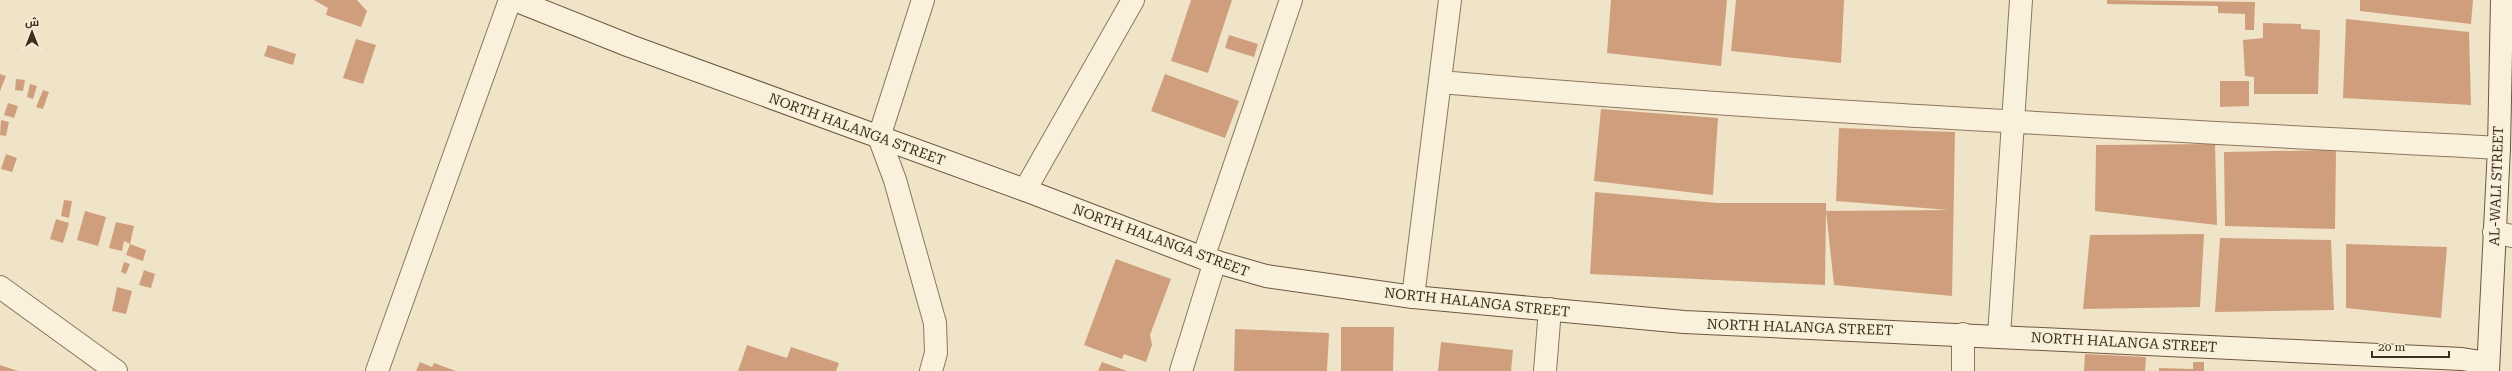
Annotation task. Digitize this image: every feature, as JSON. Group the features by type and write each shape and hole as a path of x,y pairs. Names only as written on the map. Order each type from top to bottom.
{"street":[{"path":"378,371 510,0"},
{"name":"NORTH HALANGA STREET","path":"515,0 630,46 1025,190 1209,259 1266,276 1413,296 1684,322 1963,334 2462,359 2488,367"},
{"path":"923,0 879,137 895,180 935,323 936,353 931,371"},
{"path":"1025,190 1133,0"},
{"path":"1181,371 1209,259 1291,0"},
{"path":"1413,296 1450,0"},
{"path":"1999,336 2021,0"},
{"name":"AL-WALI STREET","path":"2488,367 2503,234 2498,148 2506,53 2502,0"},
{"path":"1440,82 1584,94 2013,122 2498,148"},
{"path":"0,287 116,371"},
{"path":"1545,371 1550,309"},
{"path":"1963,334 1963,371"}],"building":[{"path":"314,0 357,0 367,11 361,27 326,15 328,8"},
{"path":"1191,0 1232,0 1208,73 1171,61"},
{"path":"1611,0 1727,0 1721,66 1607,53"},
{"path":"1736,0 1844,0 1841,63 1731,51"},
{"path":"2107,0 2255,2 2254,30 2245,30 2245,14 2218,13 2218,6 2107,4"},
{"path":"2360,0 2473,0 2471,24 2360,11"},
{"path":"2346,19 2469,32 2471,105 2343,98"},
{"path":"2263,23 2301,24 2301,29 2320,30 2318,94 2254,94 2254,77 2245,76 2243,40 2263,38"},
{"path":"1229,35 1258,44 1254,57 1225,48"},
{"path":"356,39 376,45 363,84 343,78"},
{"path":"268,45 296,54 293,65 264,56"},
{"path":"0,74 6,76 0,91"},
{"path":"1165,74 1239,101 1225,138 1151,111"},
{"path":"16,79 25,80 23,91 15,90"},
{"path":"2220,81 2249,81 2249,106 2220,107"},
{"path":"30,84 37,86 33,99 27,97"},
{"path":"43,90 49,92 43,109 36,107"},
{"path":"8,103 18,106 14,118 4,115"},
{"path":"1601,109 1718,118 1713,195 1594,181"},
{"path":"1,120 9,122 6,136 0,135"},
{"path":"1839,128 1955,132 1952,296 1834,285 1826,211 1949,210 1836,201"},
{"path":"2215,144 2217,225 2095,211 2096,145"},
{"path":"2336,150 2335,229 2225,226 2224,152"},
{"path":"6,154 17,158 12,172 1,169"},
{"path":"1595,192 1717,203 1826,203 1825,285 1590,274"},
{"path":"64,200 72,201 69,218 61,216"},
{"path":"85,211 106,217 98,246 77,240"},
{"path":"56,219 69,223 63,243 50,239"},
{"path":"116,222 134,226 130,244 124,241 122,251 109,248"},
{"path":"2204,234 2200,307 2083,309 2090,235"},
{"path":"2220,238 2331,240 2334,310 2215,312"},
{"path":"130,244 146,250 143,261 126,255"},
{"path":"2346,244 2447,247 2441,318 2346,308"},
{"path":"1116,259 1171,279 1150,335 1152,345 1146,362 1124,354 1122,359 1084,345"},
{"path":"124,262 130,264 126,274 121,272"},
{"path":"144,270 155,274 151,288 139,285"},
{"path":"117,287 132,291 126,314 112,311"},
{"path":"1341,327 1394,327 1393,371 1341,371"},
{"path":"1235,329 1329,333 1327,371 1234,371"},
{"path":"1441,342 1513,350 1511,371 1438,371"},
{"path":"747,345 787,358 791,347 839,363 836,371 738,371"},
{"path":"2085,354 2146,357 2145,371 2084,371"},
{"path":"420,362 432,367 434,363 456,371 416,371"},
{"path":"1102,362 1127,371 1098,371"},
{"path":"2193,362 2204,362 2204,371 2159,371 2159,368 2193,369"},
{"path":"0,365 18,371 0,371"}]}
